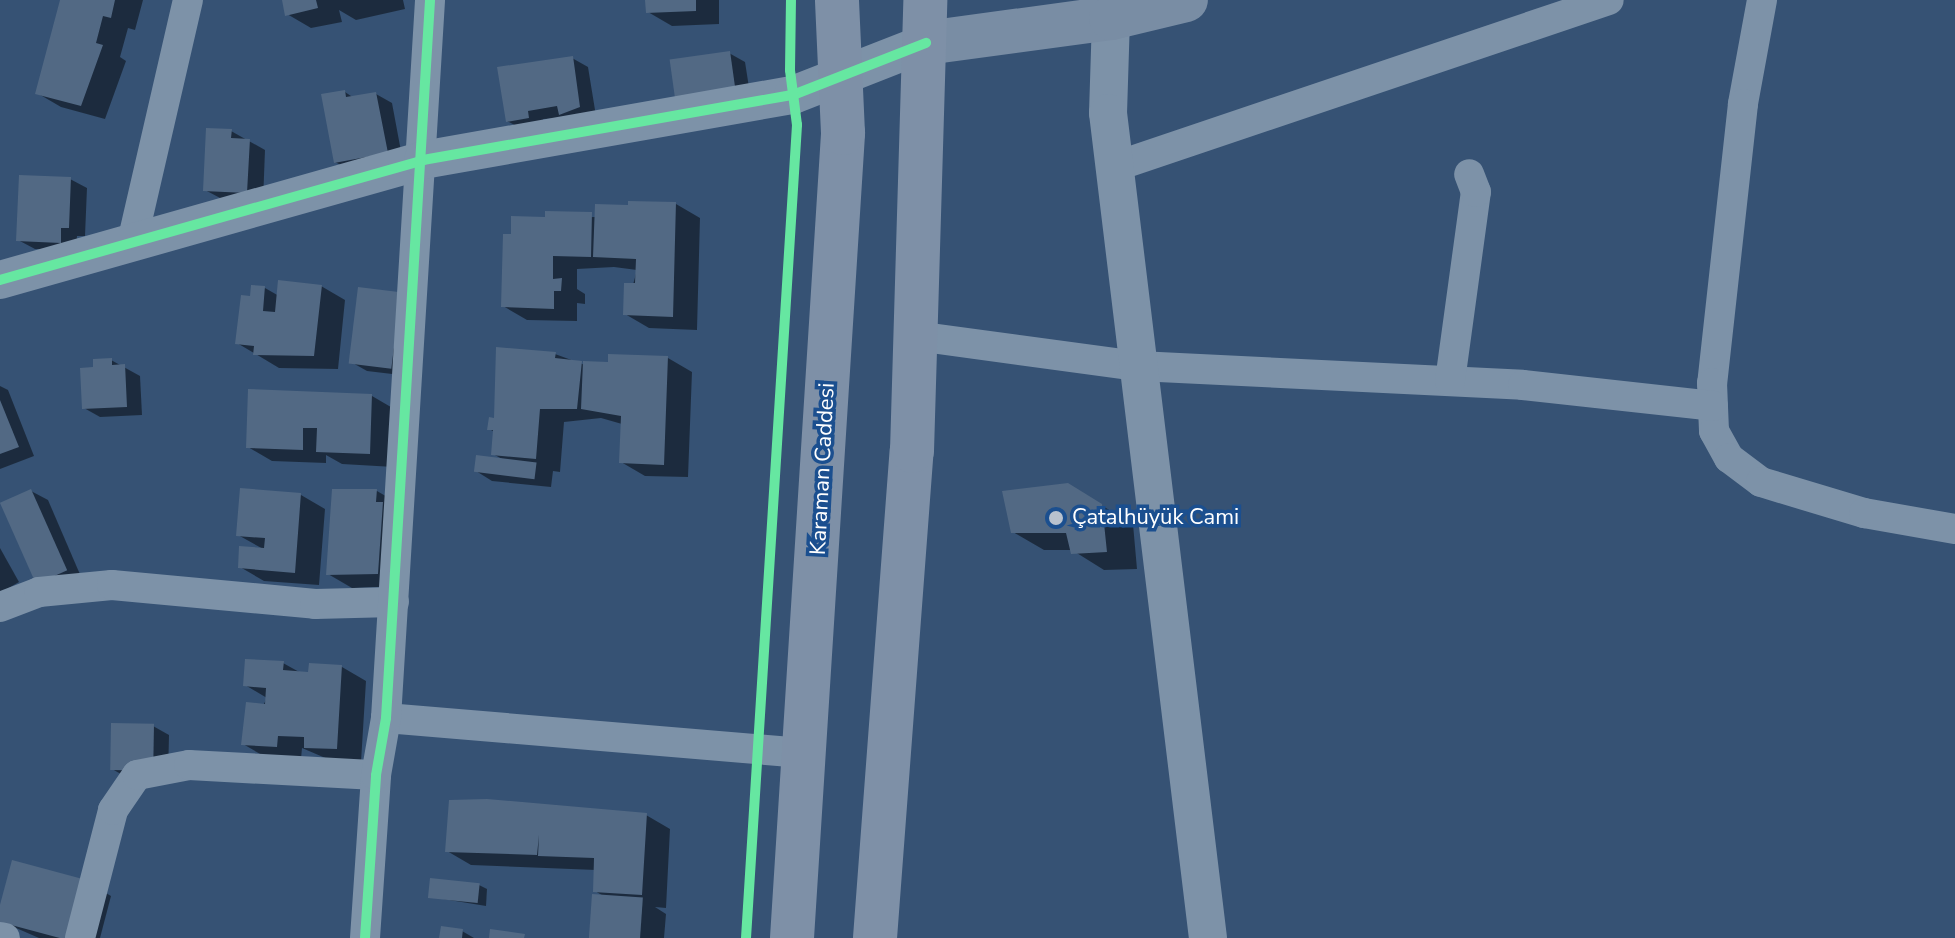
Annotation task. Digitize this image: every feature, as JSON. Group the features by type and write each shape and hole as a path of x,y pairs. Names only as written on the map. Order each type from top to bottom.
{"highway":[{"name":"Karaman Caddesi","path":"792,938 843,133 837,0"},
{"path":"875,938 916,336 925,0"}],"main road":[{"path":"926,43 1111,18 1186,0"}],"street":[{"path":"133,238 188,0"},
{"path":"365,938 376,775 386,718 423,160 430,0"},
{"path":"1114,167 1609,0"},
{"path":"1762,0 1743,104 1713,406 1714,431 1729,458 1761,482 1864,513 1955,529"},
{"path":"1111,18 1108,113 1208,938"},
{"path":"0,280 133,238 423,160 767,101 841,80 926,43"},
{"path":"1450,381 1476,192 1469,174"},
{"path":"916,336 1138,366 1450,381 1713,406"},
{"path":"0,607 39,592 112,585 315,604 394,602"},
{"path":"386,718 806,753"},
{"path":"80,938 113,810 137,775 189,765 376,775"}],"building":[{"path":"60,0 115,0 111,18 103,16 96,43 103,45 81,106 35,94"},
{"path":"282,0 316,0 318,8 285,16"},
{"path":"645,0 696,0 696,11 646,13"},
{"path":"730,51 738,105 677,114 670,59"},
{"path":"573,56 580,107 559,115 557,106 528,111 529,118 506,122 497,67"},
{"path":"345,90 346,97 376,92 388,153 334,163 321,94"},
{"path":"206,128 232,129 231,138 250,139 247,193 203,191"},
{"path":"19,175 71,177 69,228 61,228 61,243 16,241"},
{"path":"628,201 676,202 673,317 623,315 624,283 635,283 636,259 593,257 595,204 628,205"},
{"path":"545,211 592,212 591,257 553,256 553,279 562,278 561,291 554,291 554,309 501,307 503,234 511,234 511,216 545,217"},
{"path":"278,280 322,285 314,356 253,355 254,346 235,344 241,295 250,296 251,285 265,286 263,311 275,312"},
{"path":"358,287 401,292 391,369 349,363"},
{"path":"496,347 556,352 555,358 582,361 577,409 540,409 536,459 491,455 493,430 487,430 489,417 494,418"},
{"path":"608,354 668,356 664,465 619,463 621,416 581,409 583,361 608,362"},
{"path":"112,358 112,365 125,364 127,407 82,409 80,368 93,367 93,359"},
{"path":"248,389 372,394 370,454 316,452 317,428 303,428 303,450 246,448"},
{"path":"0,400 19,447 0,454"},
{"path":"476,455 537,462 534,479 474,472"},
{"name":"Çatalhüyük Cami","path":"1068,483 1102,504 1107,552 1071,554 1066,533 1011,533 1002,491"},
{"path":"240,488 301,493 295,573 238,568 239,546 264,548 265,538 236,536"},
{"path":"31,489 67,570 36,584 0,503"},
{"path":"332,489 377,489 376,502 383,502 378,574 326,575"},
{"path":"245,659 284,661 283,670 308,672 309,663 342,665 337,749 304,748 304,737 278,736 277,747 241,745 246,702 265,704 266,688 243,686"},
{"path":"111,723 154,724 153,771 110,770"},
{"path":"487,799 647,813 642,895 593,892 594,858 538,856 539,835 537,855 445,852 449,800"},
{"path":"12,860 87,880 72,938 60,938 0,922 0,905"},
{"path":"430,878 480,883 478,903 428,898"},
{"path":"592,894 643,898 640,938 589,938"},
{"path":"441,926 463,929 462,938 439,938"},
{"path":"490,929 525,934 524,938 489,938"}],"cycle path":[{"path":"365,938 376,775 386,718 430,0"},
{"path":"746,938 797,125 790,70 791,0"},
{"path":"0,280 423,160 793,95 926,43"}],"place":[{"name":"Çatalhüyük Cami","path":"1056,518"}]}
